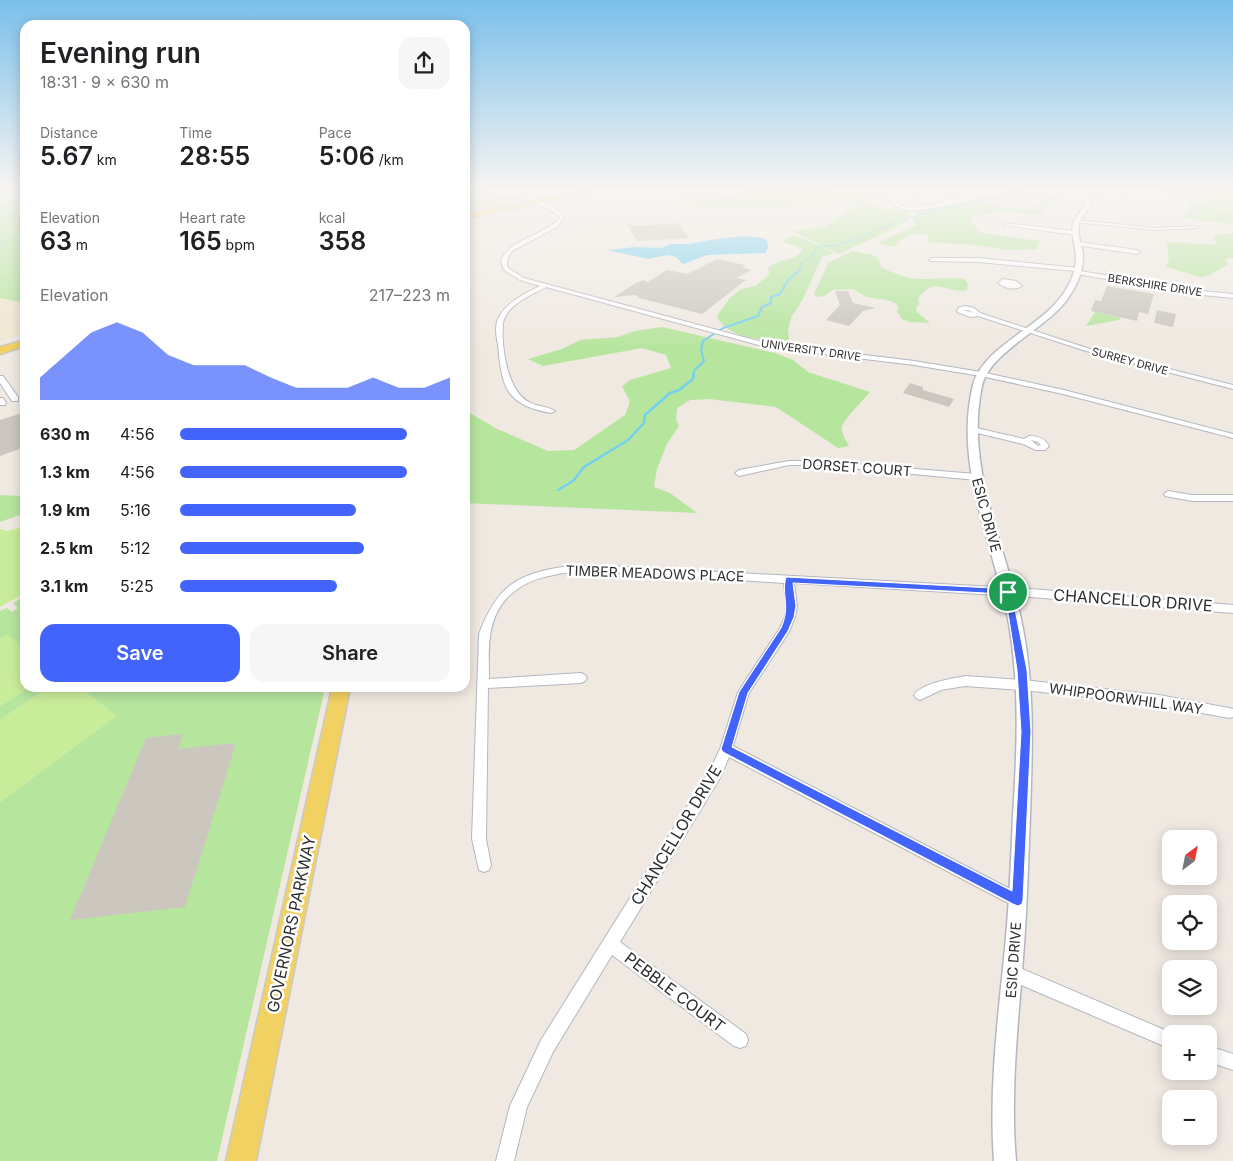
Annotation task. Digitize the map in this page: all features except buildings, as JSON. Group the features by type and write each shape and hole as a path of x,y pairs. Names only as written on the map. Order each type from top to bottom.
{"main road":[{"path":"0,351 20,345"},
{"name":"GOVERNORS PARKWAY","path":"241,1161 340,692"}],"street":[{"name":"UNIVERSITY DRIVE","path":"526,242 510,250 506,255 504,265 508,271 518,277 546,285 766,345 909,362 981,374 1064,392 1233,436"},
{"path":"1078,244 1138,252"},
{"name":"ESIC DRIVE","path":"1005,1161 1002,1134 1002,1092 1018,900 1026,732 1016,626 976,477 972,430 977,384 981,374 987,364 1046,317 1065,297 1080,263 1078,244"},
{"name":"BERKSHIRE DRIVE","path":"932,260 966,259 1025,264 1058,268 1192,292 1233,296"},
{"path":"1004,263 1015,271"},
{"path":"1011,281 1015,271 1025,264"},
{"path":"546,285 507,309 499,324 505,379 509,388 516,397 527,404 551,412"},
{"name":"SURREY DRIVE","path":"978,314 1120,359 1232,385"},
{"path":"0,378 16,398"},
{"path":"972,430 1026,442"},
{"name":"DORSET COURT","path":"739,473 789,463 819,463 976,477"},
{"path":"1168,494 1192,498 1233,498"},
{"name":"TIMBER MEADOWS PLACE","path":"484,865 479,839 484,634 491,612 510,590 537,574 571,567 789,580"},
{"name":"CHANCELLOR DRIVE","path":"504,1161 519,1106 547,1046 715,774 726,749 744,692 785,629 790,617 792,606 789,580 1008,592 1233,609"},
{"path":"483,684 581,678"},
{"name":"WHIPPOORWHILL WAY","path":"920,695 939,686 964,681 1023,685 1159,700 1229,713"},
{"path":"726,749 1018,900"},
{"name":"PEBBLE COURT","path":"610,944 740,1040"},
{"path":"1013,973 1162,1037"},
{"path":"1217,1057 1233,1062"}],"shaded area":[{"path":"0,242 20,242 20,335 0,341"}],"green space":[{"path":"0,242 20,242 20,302 0,298"},
{"path":"784,242 811,242 834,253 822,257 803,299 792,316 788,329 789,339 786,342 747,337 722,324 717,316 730,298 741,289 755,286 770,274 768,269 772,265 796,256 803,248"},
{"path":"815,242 865,242 839,254"},
{"path":"879,242 900,242 894,247 877,243"},
{"path":"930,242 1040,242 1037,249 1008,250 974,245"},
{"path":"1167,242 1217,245 1216,242 1233,242 1233,258 1225,259 1228,264 1210,275 1201,277 1166,267 1169,260"},
{"path":"852,251 873,255 878,258 881,267 908,277 920,279 965,279 968,284 967,290 960,291 936,286 925,291 918,298 919,304 916,308 917,312 930,323 909,322 902,319 897,312 898,306 895,303 866,297 853,289 833,290 824,296 817,297 814,294 828,263"},
{"path":"1095,312 1121,318 1119,320 1086,326"},
{"path":"662,327 775,353 793,360 808,372 870,392 850,414 842,427 843,435 849,446 838,448 776,407 709,399 690,400 677,408 676,419 679,426 668,442 657,469 654,487 670,493 697,513 470,503 470,413 497,429 548,451 574,450 625,415 630,402 622,386 630,380 671,368 666,355 642,348 543,366 528,359 562,349 580,340 618,337 635,331"},
{"path":"0,495 20,496 20,515 0,522"},
{"path":"20,528 20,596 0,607 0,529 6,531"},
{"path":"20,599 20,645 7,635 0,639 0,611 7,608 12,612 18,608 13,603"},
{"path":"7,635 20,645 20,692 22,692 0,706 0,639"},
{"path":"22,692 41,692 0,720 0,706"},
{"path":"41,692 86,692 117,716 0,802 0,720"},
{"path":"86,692 324,692 217,1161 0,1161 0,802 116,716"}],"water":[{"path":"699,242 767,242 768,248 765,253 707,255 683,264 676,257 667,255 649,259 607,250 635,247 661,248 671,244"}],"waterway":[{"path":"0,246 5,242"},
{"path":"799,271 802,262 812,256 817,247 847,242"},
{"path":"693,376 694,371 704,361 701,350 703,341 723,328 758,316 762,307 771,303 771,297 780,294 788,280 799,271"},
{"path":"558,490 573,481 584,467 628,440 644,423 645,415 670,393 679,390 693,379 694,374"}],"route":[{"path":"789,580 1008,592 1016,626 1022,670 1026,732 1018,900 726,749 736,712 744,692 785,629 790,617 792,606 789,580"}]}
